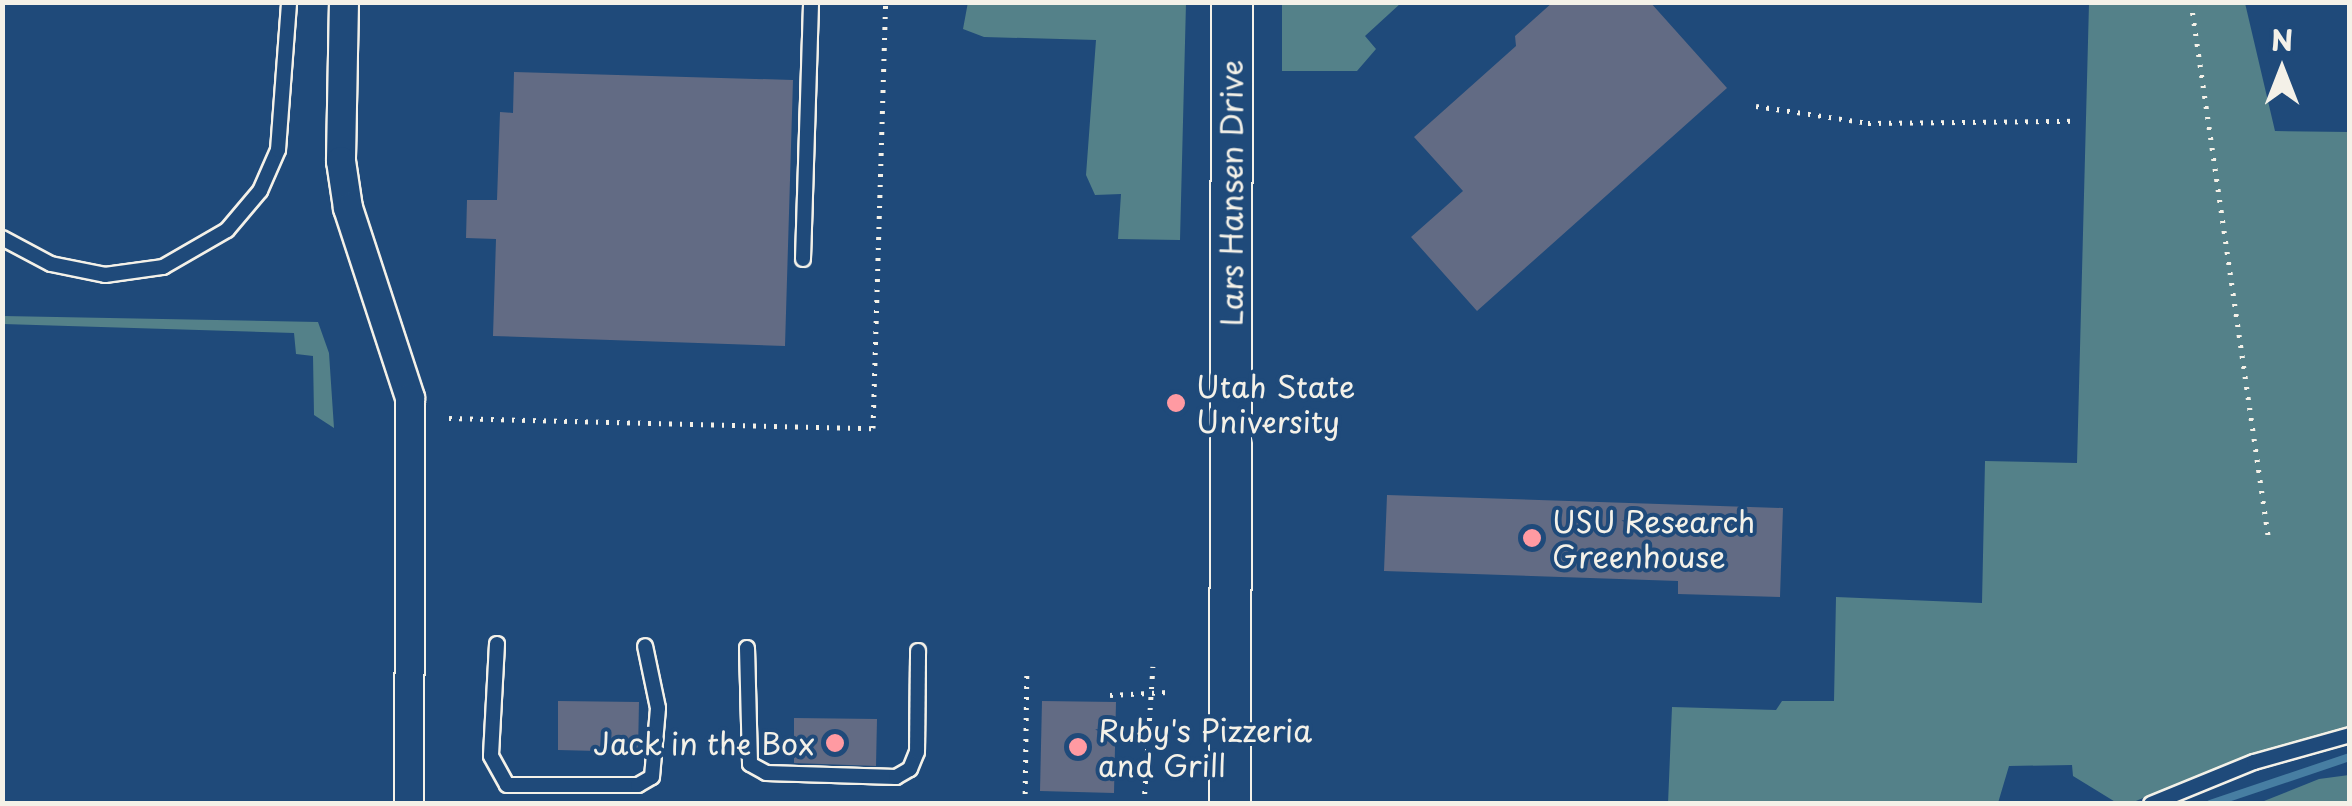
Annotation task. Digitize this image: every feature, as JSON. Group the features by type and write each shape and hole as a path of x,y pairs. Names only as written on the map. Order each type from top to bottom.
{"main road":[{"name":"Lars Hansen Drive","path":"1230,804 1232,2"}],"street":[{"path":"344,2 341,161 348,208 410,398 409,804"}],"lane":[{"path":"2,238 52,264 105,275 164,267 228,230 260,190 278,150 288,2"},
{"path":"803,259 811,2"},
{"path":"497,644 491,756 507,785 638,785 652,777 658,708 645,646"},
{"path":"747,648 750,764 766,772 896,776 910,770 917,752 918,651"},
{"path":"2152,804 2254,762 2350,735"}],"path":[{"path":"449,418 873,428 886,2"},
{"path":"2192,2 2268,535"},
{"path":"1756,106 1868,123 2076,121"},
{"path":"1144,804 1147,695 1153,666"},
{"path":"1025,804 1027,669"},
{"path":"1110,695 1168,692"}],"green space":[{"path":"968,2 1186,3 1180,240 1118,239 1121,194 1095,195 1086,175 1096,40 984,37 963,29"},
{"path":"1282,2 1401,3 1365,36 1376,49 1357,71 1282,71"},
{"path":"2089,3 2245,3 2275,131 2349,132 2349,729 2223,765 2131,803 2117,803 2073,776 2072,765 2009,766 1998,803 1668,804 1672,707 1776,710 1782,701 1834,701 1836,597 1982,603 1985,461 2077,463"},
{"path":"3,316 318,322 329,353 334,428 314,415 313,356 296,354 294,333 3,324"},
{"path":"2349,775 2349,803 2259,803 2319,779"}],"building":[{"path":"1553,2 1650,2 1727,88 1477,311 1411,237 1463,191 1414,137 1516,46 1515,36"},
{"path":"514,72 793,80 785,346 493,336 496,239 466,238 467,200 497,200 500,112 513,113"},
{"name":"USU Research Greenhouse","path":"1387,495 1783,508 1780,597 1678,594 1678,581 1384,571"},
{"path":"558,701 639,702 638,752 558,750"},
{"name":"Ruby's Pizzeria and Grill","path":"1042,701 1116,702 1114,793 1040,791"},
{"name":"Jack in the Box","path":"794,718 877,719 876,766 794,763"}],"waterway":[{"path":"2210,804 2350,757"}],"place":[{"name":"Utah State University","path":"1176,403"},
{"name":"USU Research Greenhouse","path":"1532,538"},
{"name":"Jack in the Box","path":"835,743"},
{"name":"Ruby's Pizzeria and Grill","path":"1078,747"}]}
